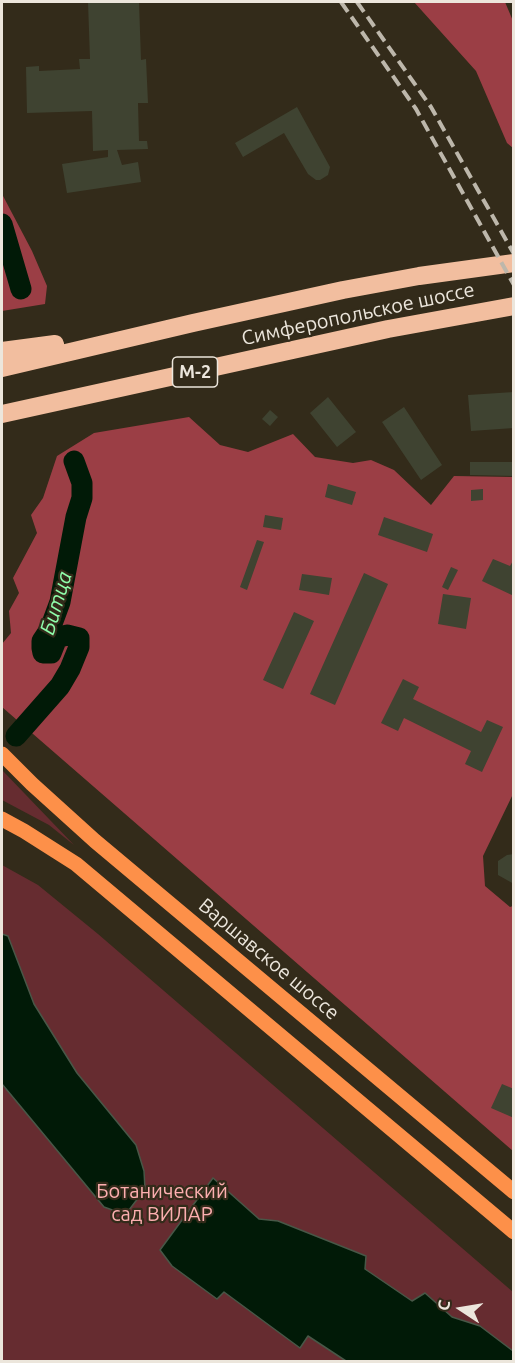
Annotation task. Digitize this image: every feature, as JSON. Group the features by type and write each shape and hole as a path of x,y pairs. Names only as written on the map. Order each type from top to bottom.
{"highway":[{"name":"Симферопольское шоссе","path":"2,368 193,322 419,276 513,263"},
{"name":"Симферопольское шоссе","path":"2,414 388,329 509,307"},
{"path":"2,351 193,322"}],"main road":[{"name":"Варшавское шоссе","path":"2,753 32,784 95,841 513,1192"},
{"path":"2,819 76,864 513,1232"}],"green space":[{"path":"2,770 74,845 49,825 2,800"},
{"name":"Ботанический сад ВИЛАР","path":"2,865 38,885 98,934 513,1292 513,1361 2,1362"}],"shaded area":[{"path":"414,2 505,2 513,21 513,148 507,143 476,71"},
{"path":"2,194 32,251 47,286 45,304 2,311"},
{"path":"189,417 220,445 248,452 293,434 315,457 353,463 371,460 394,470 431,505 454,476 513,477 513,794 483,856 485,886 510,907 513,906 513,1151 2,707 2,644 11,633 9,611 19,593 13,578 37,533 31,515 43,498 57,456 94,433"},
{"path":"2,934 8,936 34,1004 77,1073 136,1145 144,1171 145,1189 129,1210 118,1212 104,1207 2,1084"},
{"path":"213,1178 259,1219 278,1221 366,1256 365,1269 412,1301 425,1293 452,1317 480,1326 513,1351 513,1361 346,1361 308,1336 300,1348 224,1292 217,1299 172,1266 160,1250"}],"building":[{"path":"88,2 139,2 141,60 146,59 148,103 138,103 139,141 147,141 148,149 117,150 122,165 138,162 141,182 67,193 62,164 108,157 108,150 93,151 92,111 27,113 26,67 39,66 39,71 80,69 79,59 90,59"},
{"path":"297,107 330,167 328,175 320,180 308,174 284,133 243,157 235,143"},
{"path":"514,392 514,428 471,431 468,395"},
{"path":"328,397 356,432 337,447 310,413"},
{"path":"404,407 442,465 421,480 382,422"},
{"path":"270,410 278,417 270,426 262,419"},
{"path":"470,462 514,462 514,476 470,475"},
{"path":"328,484 356,492 352,505 325,497"},
{"path":"483,489 483,500 471,501 471,490"},
{"path":"265,515 283,518 281,530 263,527"},
{"path":"384,517 433,534 427,552 378,535"},
{"path":"257,540 264,542 247,590 240,587"},
{"path":"493,559 510,566 514,559 514,596 482,581"},
{"path":"451,567 458,570 448,590 442,587"},
{"path":"364,573 388,584 335,705 310,694"},
{"path":"302,574 332,578 329,595 299,590"},
{"path":"443,594 471,598 466,629 438,624"},
{"path":"294,612 314,621 283,689 263,680"},
{"path":"403,679 419,687 413,699 481,732 487,720 503,727 482,772 465,764 471,751 404,718 398,731 381,723"},
{"path":"514,854 514,884 498,875 498,861 507,855"},
{"path":"502,1084 514,1089 514,1118 491,1108"}],"waterway":[{"name":"Битца","path":"2,224 21,289"},
{"name":"Битца","path":"16,736 60,686 79,647 79,638 67,635 57,638 51,653 43,653 42,648 42,641 50,629 60,602 76,517 82,498 82,483 74,461"}],"railway":[{"path":"341,2 416,109 514,285"},
{"path":"357,2 431,107 514,254"}]}
